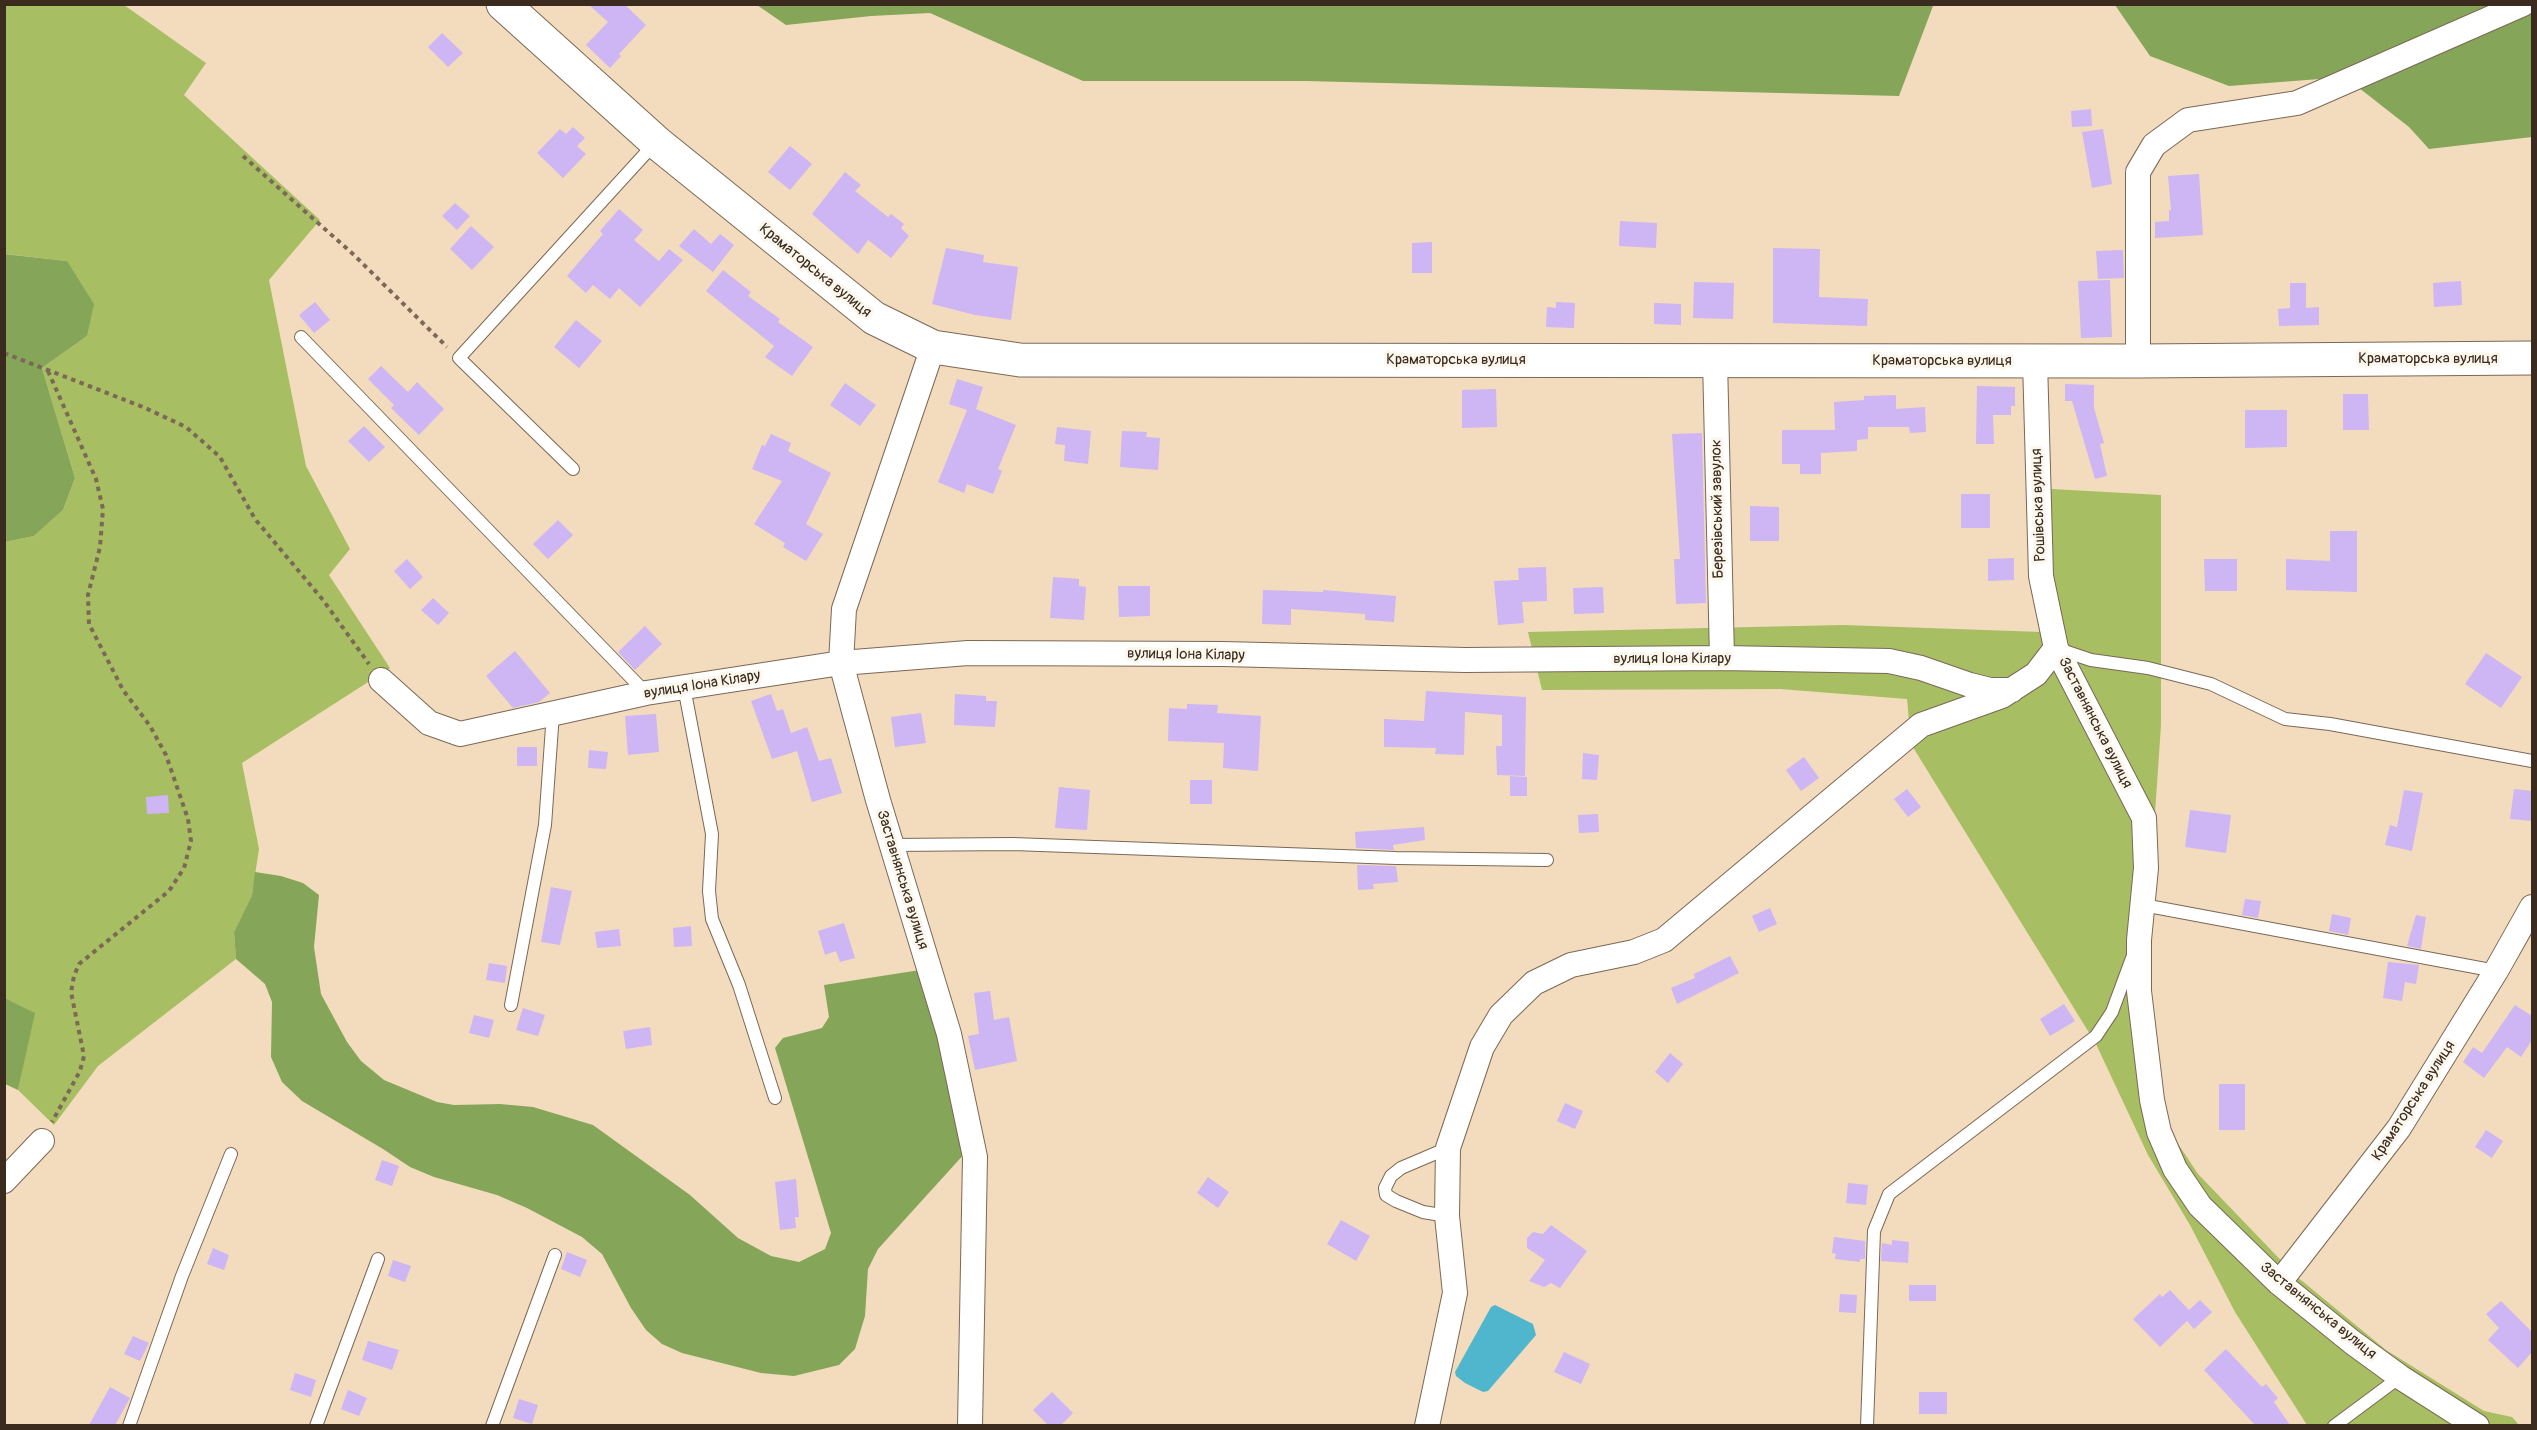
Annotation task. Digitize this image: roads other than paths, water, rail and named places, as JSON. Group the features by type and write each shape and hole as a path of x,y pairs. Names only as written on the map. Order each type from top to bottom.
{"street":[{"name":"Краматорська вулиця","path":"503,4 656,142 874,318 933,347 1020,360 2138,361 2532,358"},
{"path":"2138,361 2138,172 2154,145 2188,120 2297,103 2523,4"},
{"name":"Заставнянська вулиця","path":"933,347 844,609 841,663 891,845 949,1034 975,1156 970,1425"},
{"name":"Березівський завулок","path":"1715,360 1722,658"},
{"name":"Рошівська вулиця","path":"2035,361 2042,576 2056,648"},
{"name":"Заставнянська вулиця","path":"1427,1425 1455,1293 1447,1216 1449,1149 1482,1047 1501,1015 1534,982 1571,965 1634,952 1664,940 1922,725 2002,696 2036,674 2056,648 2144,818 2146,868 2139,940 2139,991 2152,1100 2159,1132 2175,1169 2200,1206 2278,1283 2400,1377 2477,1425"},
{"name":"вулиця Іона Кілару","path":"381,680 429,723 460,734 646,693 841,663 968,653 1223,654 1465,660 1722,658 1889,661 1922,668 1990,690 2012,690"},
{"name":"Краматорська вулиця","path":"2278,1283 2399,1128 2496,971 2532,907"},
{"path":"4,1181 42,1141"}],"lane":[{"path":"573,469 459,358 656,142"},
{"path":"301,337 646,693"},
{"path":"2056,648 2091,660 2148,668 2211,684 2285,720 2330,724 2532,761"},
{"path":"684,687 712,834 709,891 712,919 739,986 775,1098"},
{"path":"511,1005 545,825 553,713"},
{"path":"891,845 1013,844 1396,858 1547,860"},
{"path":"2143,905 2496,971"},
{"path":"1867,1425 1874,1231 1889,1194 2096,1036 2112,1012 2139,940"},
{"path":"1447,1216 1423,1212 1395,1201 1386,1195 1385,1188 1391,1176 1401,1168 1449,1149"},
{"path":"129,1425 182,1276 231,1154"},
{"path":"492,1425 555,1256"},
{"path":"316,1425 378,1259"},
{"path":"2334,1425 2400,1377"}],"water":[{"path":"1495,1305 1533,1324 1536,1335 1488,1391 1483,1392 1465,1383 1456,1376 1455,1372 1491,1307"}]}
